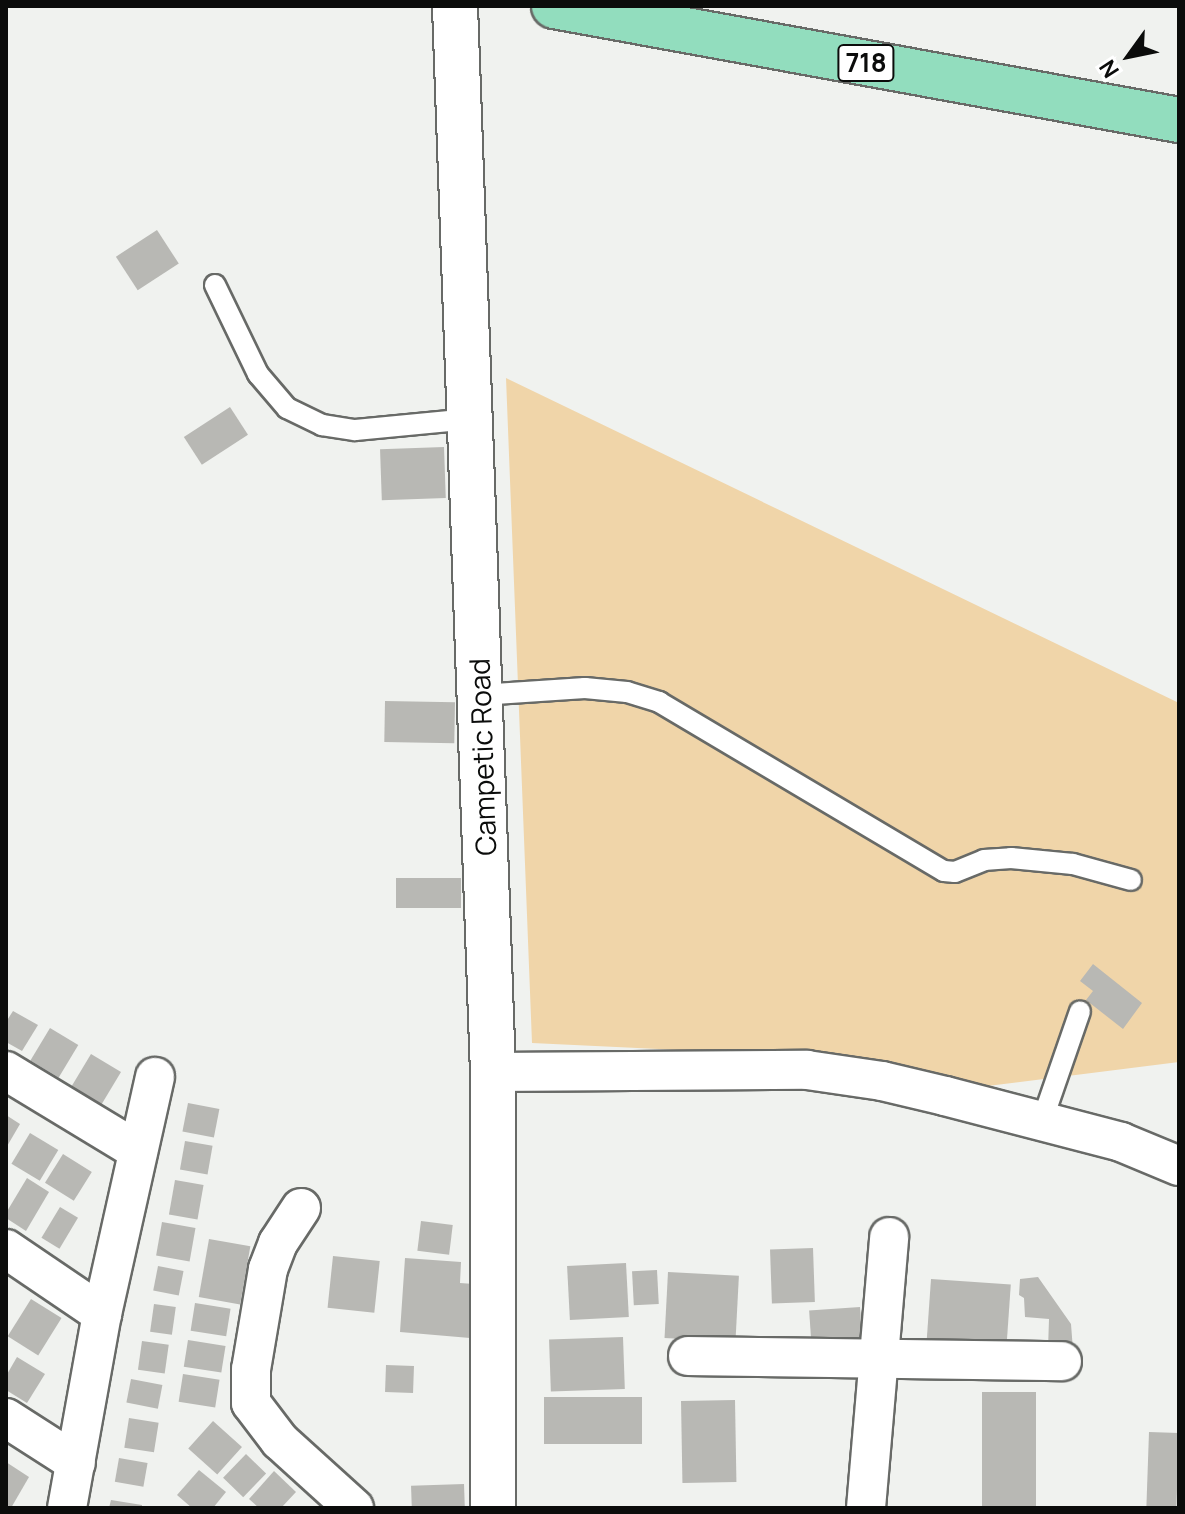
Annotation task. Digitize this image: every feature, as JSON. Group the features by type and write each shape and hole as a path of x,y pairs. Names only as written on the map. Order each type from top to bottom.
{"main road":[{"name":"718","path":"554,6 1179,120"}],"street":[{"name":"Campetic Road","path":"455,6 493,1072 493,1508"},
{"path":"493,1072 807,1070 882,1081 1042,1121 1121,1142 1179,1166"},
{"path":"6,1071 138,1151"},
{"path":"67,1508 102,1314 155,1077"},
{"path":"301,1208 278,1243 268,1269 251,1369 251,1403 280,1441 354,1508"},
{"path":"866,1508 889,1237"},
{"path":"6,1249 102,1314"},
{"path":"688,1356 1062,1361"},
{"path":"6,1418 76,1463"}],"lane":[{"path":"215,285 258,374 287,408 322,425 355,430 470,419"},
{"path":"480,695 585,688 627,692 659,702 944,871 955,872 984,860 1011,858 1073,864 1131,880"},
{"path":"1042,1121 1080,1011"}],"shaded area":[{"path":"506,378 1179,703 1179,1062 947,1091 804,1056 532,1043"}],"building":[{"path":"157,230 179,264 138,290 116,257"},
{"path":"230,407 248,435 202,465 184,437"},
{"path":"444,447 446,498 382,500 380,449"},
{"path":"385,701 455,702 454,743 384,742"},
{"path":"396,878 461,878 461,908 396,908"},
{"path":"1093,964 1142,1003 1123,1029 1086,1000 1093,991 1080,981"},
{"path":"13,1011 38,1025 22,1051 6,1042 6,1022"},
{"path":"50,1028 78,1045 59,1078 30,1061"},
{"path":"91,1054 121,1072 100,1106 70,1088"},
{"path":"188,1103 219,1109 214,1138 182,1131"},
{"path":"6,1115 20,1124 6,1148"},
{"path":"30,1133 58,1150 40,1181 11,1164"},
{"path":"185,1141 213,1146 208,1174 180,1170"},
{"path":"63,1154 92,1172 74,1201 45,1183"},
{"path":"27,1178 49,1192 26,1231 6,1218 6,1213"},
{"path":"175,1180 204,1185 197,1220 169,1214"},
{"path":"60,1207 78,1218 59,1249 41,1238"},
{"path":"421,1221 453,1225 449,1255 417,1251"},
{"path":"162,1222 195,1228 190,1261 156,1255"},
{"path":"209,1239 250,1246 240,1304 199,1297"},
{"path":"813,1248 815,1302 772,1303 770,1250"},
{"path":"333,1256 380,1261 374,1313 328,1308"},
{"path":"405,1258 461,1262 460,1283 474,1284 470,1338 400,1332"},
{"path":"626,1263 629,1317 570,1320 567,1266"},
{"path":"158,1266 184,1271 179,1296 153,1291"},
{"path":"657,1270 659,1304 634,1305 632,1271"},
{"path":"668,1272 739,1276 735,1342 665,1338"},
{"path":"1038,1277 1071,1324 1073,1350 1048,1349 1049,1319 1025,1317 1024,1298 1019,1295 1020,1279"},
{"path":"931,1279 1011,1285 1006,1354 926,1349"},
{"path":"31,1299 62,1318 38,1355 8,1336"},
{"path":"195,1303 231,1309 226,1336 191,1331"},
{"path":"154,1304 176,1307 172,1335 150,1332"},
{"path":"860,1307 863,1346 812,1349 809,1311"},
{"path":"623,1337 625,1389 551,1392 549,1340"},
{"path":"188,1340 226,1346 221,1373 184,1367"},
{"path":"142,1341 169,1345 165,1373 138,1370"},
{"path":"17,1357 45,1374 27,1403 6,1390 6,1376"},
{"path":"386,1365 414,1366 413,1393 385,1392"},
{"path":"183,1374 220,1380 215,1407 179,1402"},
{"path":"131,1379 162,1385 158,1409 126,1403"},
{"path":"982,1392 1036,1392 1036,1508 982,1508"},
{"path":"544,1397 642,1397 642,1444 544,1444"},
{"path":"735,1400 736,1482 682,1483 681,1401"},
{"path":"129,1418 159,1423 154,1452 124,1448"},
{"path":"213,1421 242,1447 217,1475 188,1448"},
{"path":"1149,1432 1179,1433 1176,1508 1146,1508"},
{"path":"246,1454 266,1473 243,1497 223,1478"},
{"path":"119,1458 148,1463 143,1487 115,1482"},
{"path":"6,1462 29,1477 11,1508 6,1504"},
{"path":"199,1470 226,1492 213,1508 192,1508 177,1495"},
{"path":"274,1471 296,1492 281,1508 259,1508 249,1499"},
{"path":"464,1484 465,1508 412,1508 411,1486"},
{"path":"111,1500 142,1505 142,1508 109,1508"}]}
